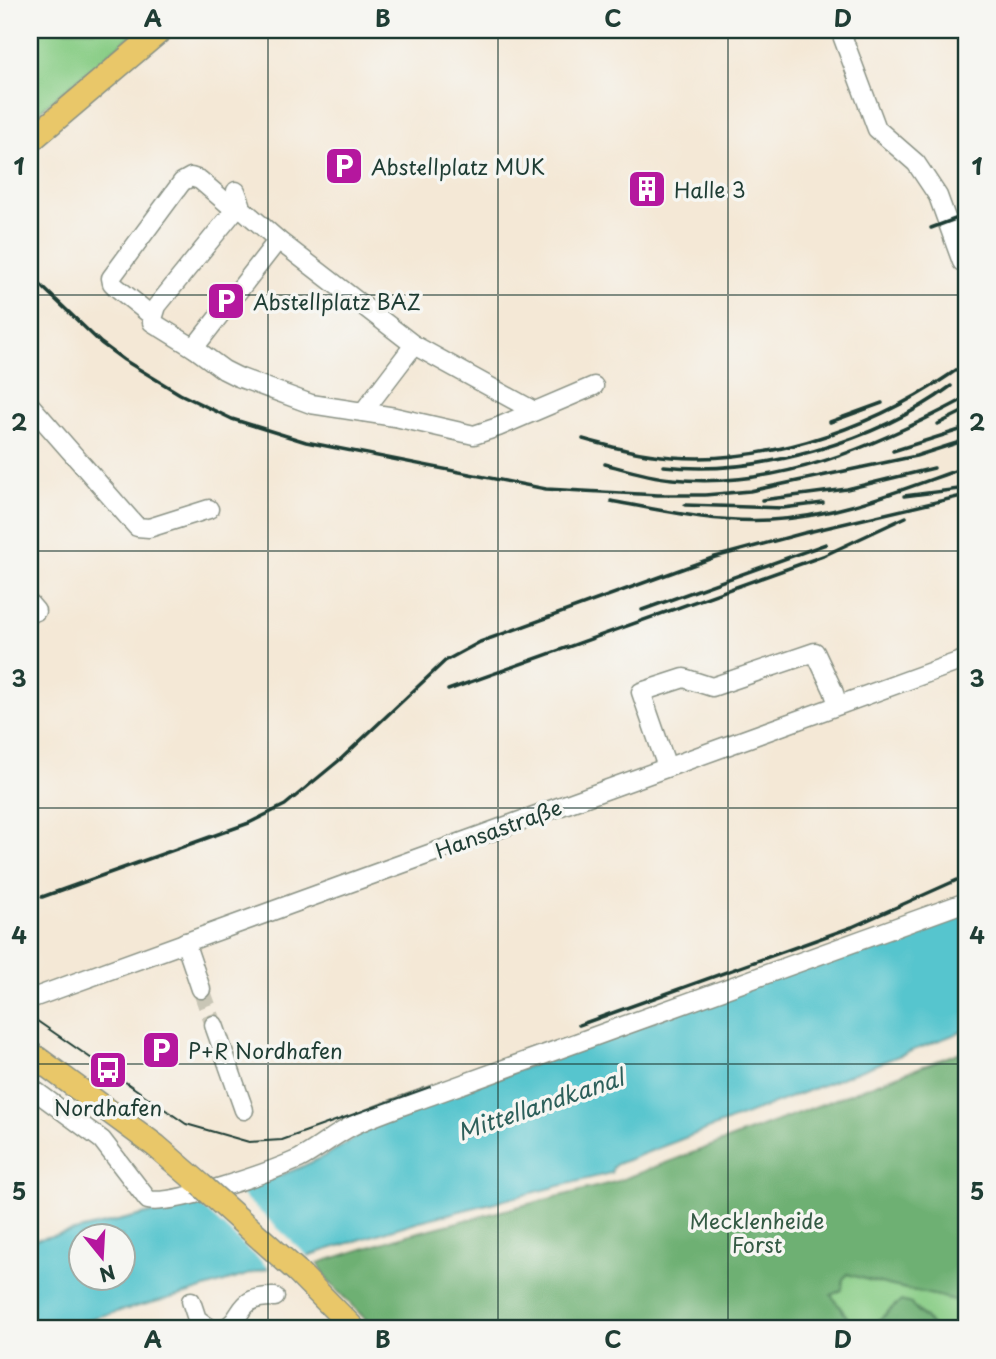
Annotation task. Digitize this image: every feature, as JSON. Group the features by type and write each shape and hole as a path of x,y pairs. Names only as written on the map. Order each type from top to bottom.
{"main road":[{"path":"30,141 161,30"},
{"path":"30,1054 156,1146 297,1271 354,1329"}],"street":[{"path":"840,30 877,129 916,163 938,196 964,262"},
{"path":"152,316 116,287 111,278 182,183 191,177 237,203 278,240 414,345 534,411"},
{"path":"237,203 152,316 152,322 224,370 311,404 474,435 594,386"},
{"path":"194,348 278,240"},
{"path":"363,412 414,345"},
{"path":"30,405 137,527 149,528 209,509"},
{"path":"30,604 36,611 30,613"},
{"path":"667,767 641,692 684,678 712,687 815,652 838,705"},
{"name":"Hansastraße","path":"30,999 966,659"},
{"path":"30,1087 102,1140 148,1200 158,1202 178,1199 275,1169 300,1158 353,1125 966,902"},
{"path":"185,942 201,989"},
{"path":"214,1025 244,1110"},
{"path":"223,1329 228,1327 246,1303 254,1298 275,1297"},
{"path":"191,1301 204,1324"}],"green space":[{"path":"30,30 138,30 30,119"},
{"name":"Mecklenheide Forst","path":"966,1050 966,1303 848,1274 843,1279 842,1290 831,1295 856,1329 375,1329 329,1282 318,1263 407,1235 615,1182"},
{"path":"848,1274 966,1303 966,1329 935,1329 917,1309 896,1304 869,1329 856,1329 831,1295 841,1287 843,1278"},
{"path":"901,1301 911,1304 935,1329 869,1329"}],"water":[{"name":"Mittellandkanal","path":"966,908 966,1030 617,1164 611,1173 416,1222 186,1294 50,1329 30,1329 30,1241 66,1233 66,1292 136,1292 136,1222 112,1222 189,1203 278,1176 319,1159 358,1136 377,1121"}],"pier":[{"path":"233,1187 311,1259 272,1271 193,1199"}],"tunnel":[{"path":"201,989 214,1025"}],"tram line":[{"path":"30,1016 186,1124 249,1142 282,1140 430,1087"}],"railway":[{"path":"931,228 966,215"},
{"path":"30,275 101,343 124,360 180,394 232,419 306,442 546,489 658,495 750,491 916,456 966,440"},
{"path":"583,439 638,453 672,457 711,458 788,447 864,421 934,385 966,363"},
{"path":"664,466 737,466 814,451 888,423 951,386"},
{"path":"605,464 663,478 711,481 750,478 825,461 861,448 966,398"},
{"path":"830,422 882,403"},
{"path":"938,424 966,410"},
{"path":"893,451 966,428"},
{"path":"611,501 710,518 795,518 870,501 966,467"},
{"path":"762,500 847,489 934,468"},
{"path":"904,496 959,489"},
{"path":"42,897 249,823 285,805 342,758 445,661 480,642 715,557 966,495"},
{"path":"685,505 783,508 823,503"},
{"path":"448,690 823,556 906,517"},
{"path":"642,610 826,544"},
{"path":"579,1025 852,927 966,876"}],"place":[{"name":"Abstellplatz MUK","path":"344,166"},
{"name":"Halle 3","path":"647,189"},
{"name":"Abstellplatz BAZ","path":"226,301"},
{"name":"P+R Nordhafen","path":"161,1050"},
{"name":"Nordhafen","path":"108,1070"}]}
